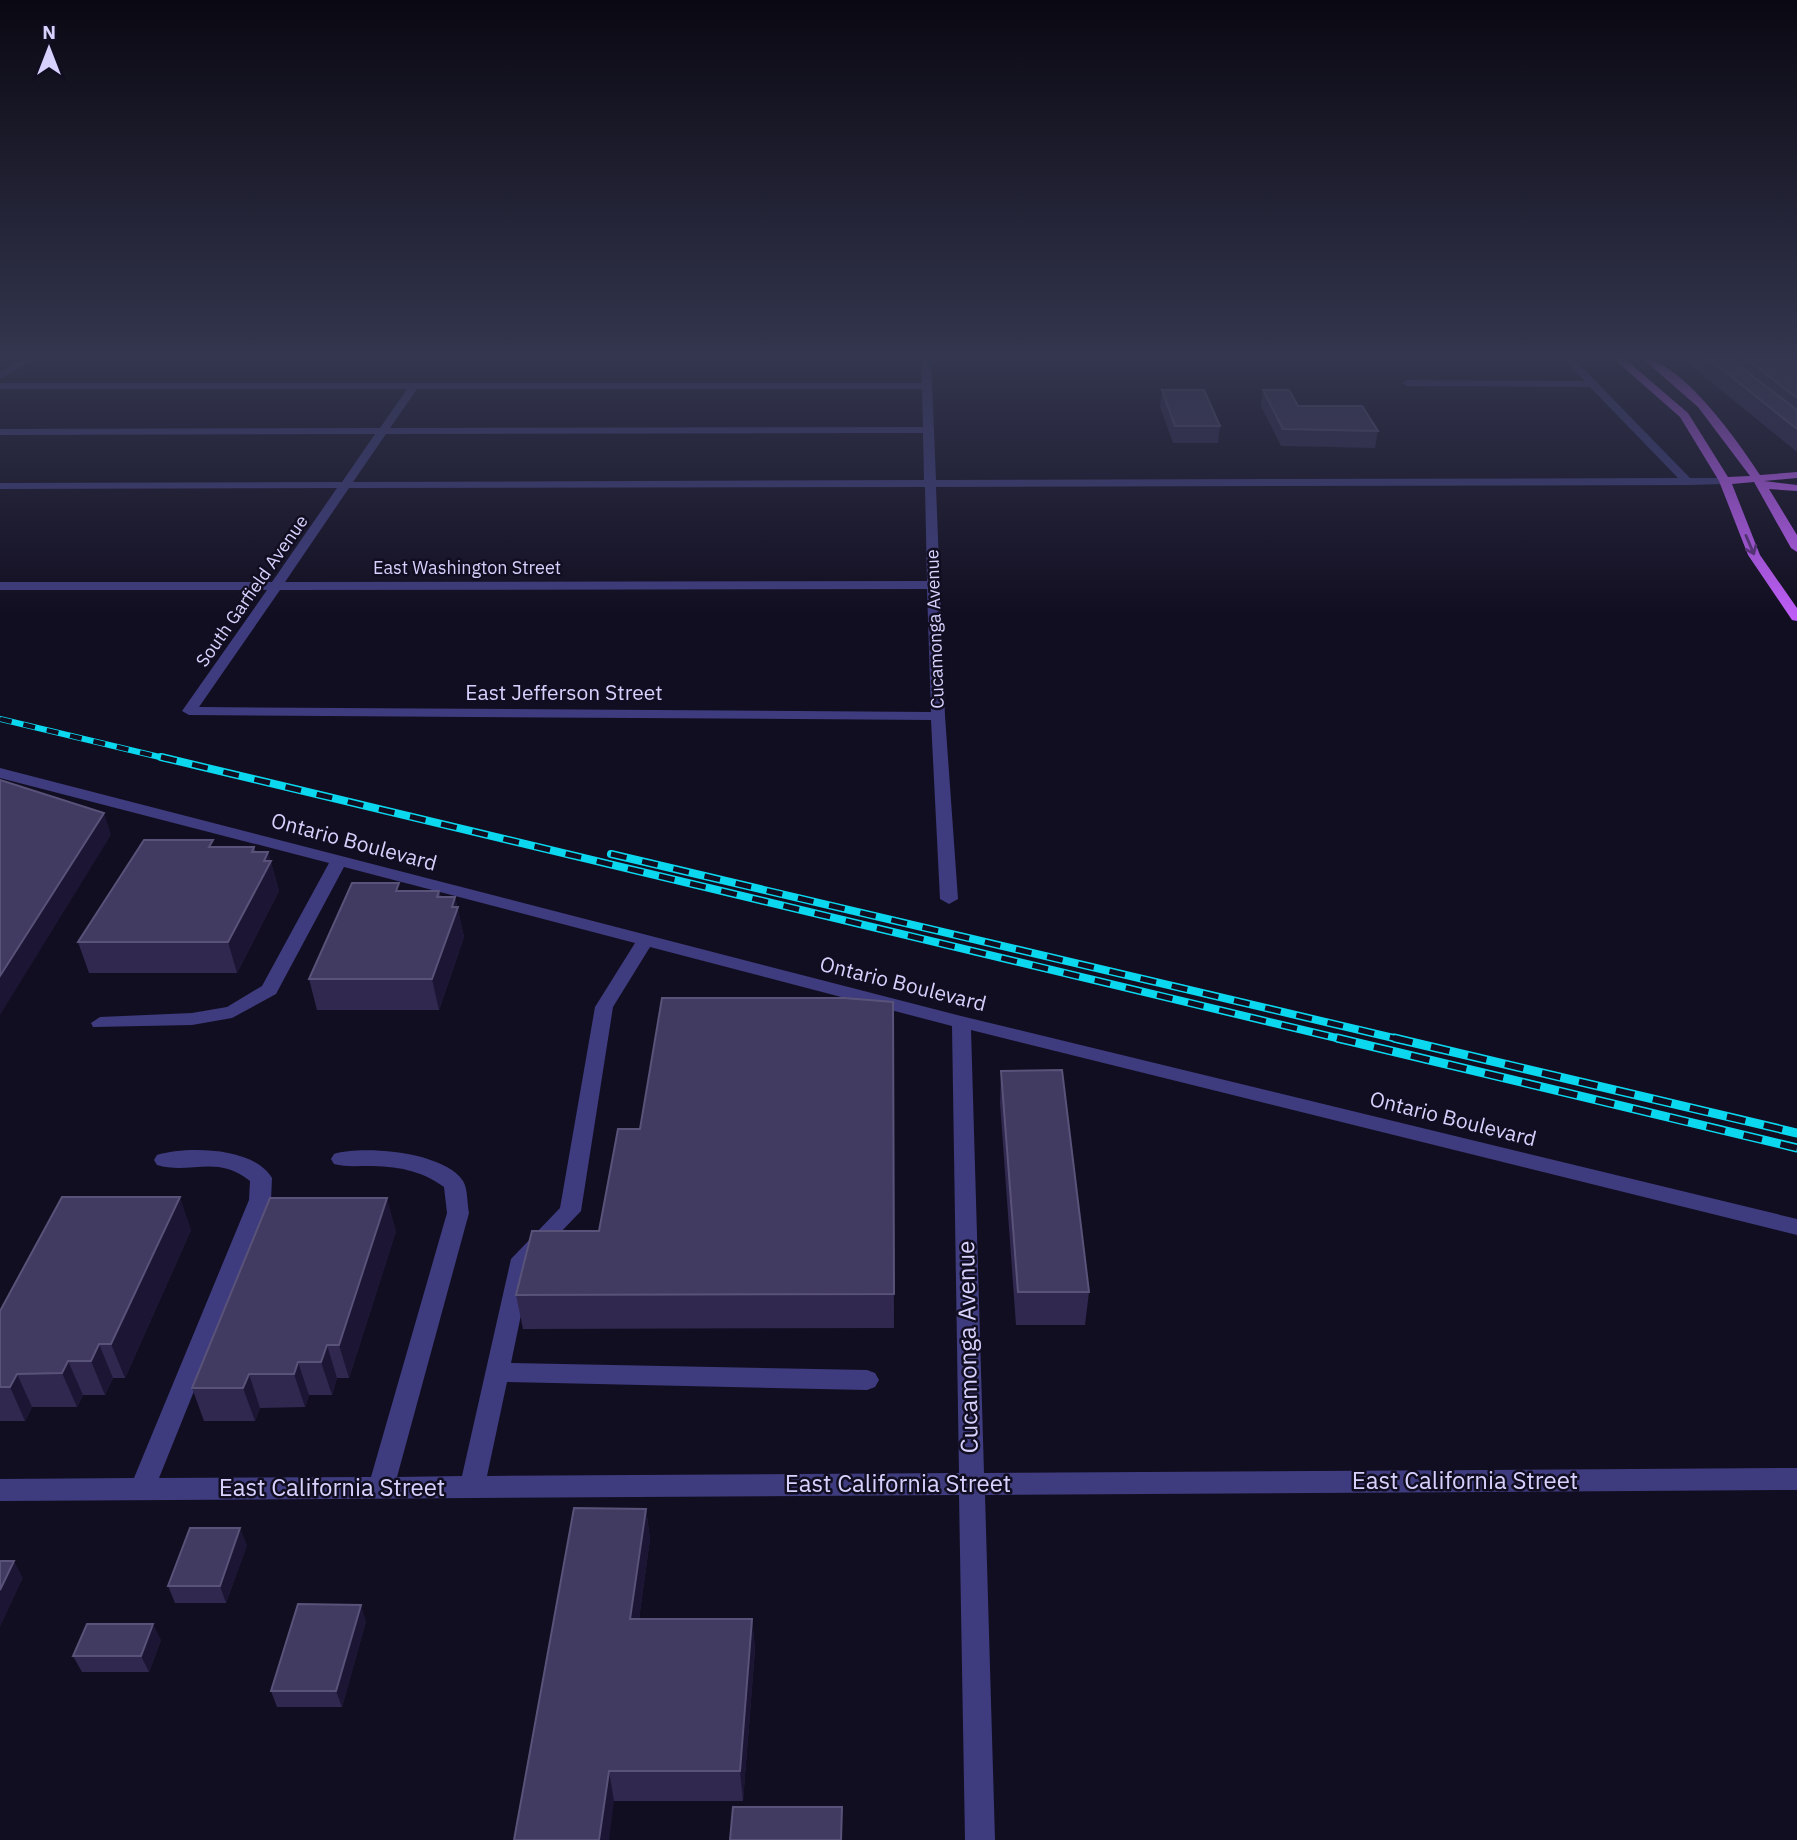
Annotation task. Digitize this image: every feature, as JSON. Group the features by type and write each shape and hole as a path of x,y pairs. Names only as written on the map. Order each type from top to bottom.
{"main road":[{"path":"1703,445 1725,481 1754,555 1797,617"},
{"path":"1736,445 1762,482 1797,548"},
{"path":"1762,482 1797,475"},
{"path":"1725,481 1762,482 1797,488"}],"street":[{"name":"South Garfield Avenue","path":"189,711 375,445"},
{"name":"Cucamonga Avenue","path":"929,445 938,716 949,899"},
{"path":"1653,445 1688,482"},
{"path":"0,486 1725,481"},
{"name":"East Washington Street","path":"0,586 933,585"},
{"name":"East Jefferson Street","path":"189,711 938,716"},
{"name":"Ontario Boulevard","path":"0,774 961,1022 1797,1227"},
{"path":"100,1023 191,1019 232,1012 269,990 339,861"},
{"path":"472,1487 522,1259 569,1211 604,1007 645,941"},
{"name":"Cucamonga Avenue","path":"961,1022 981,1840"},
{"path":"142,1489 260,1200 261,1178 248,1165 221,1157 164,1160"},
{"path":"341,1159 388,1158 437,1170 454,1184 458,1213 381,1487"},
{"path":"497,1372 867,1380"},
{"name":"East California Street","path":"0,1490 1797,1479"}],"building":[{"path":"0,780 104,813 0,976"},
{"path":"144,840 213,840 209,847 254,847 252,852 268,852 264,861 271,861 228,942 78,942"},
{"path":"352,883 399,883 396,891 439,891 437,897 455,897 452,907 458,907 432,979 309,979"},
{"path":"662,998 844,998 893,1002 894,1294 516,1295 532,1231 599,1231 618,1129 640,1129"},
{"path":"1062,1070 1089,1292 1018,1292 1001,1071"},
{"path":"62,1197 180,1197 111,1344 99,1344 91,1361 68,1361 62,1373 17,1374 10,1387 0,1387 0,1311"},
{"path":"270,1198 387,1198 339,1345 327,1345 321,1362 298,1362 294,1374 249,1374 243,1388 192,1388"},
{"path":"574,1508 646,1509 630,1619 752,1619 740,1771 609,1771 599,1840 514,1840"},
{"path":"190,1528 240,1528 220,1586 168,1586"},
{"path":"0,1561 14,1561 0,1590"},
{"path":"298,1604 361,1605 336,1691 271,1691"},
{"path":"87,1624 153,1624 141,1656 73,1656"},
{"path":"733,1807 842,1807 841,1840 730,1840"}],"railway":[{"path":"0,719 168,759"},
{"path":"161,757 1345,1040"},
{"path":"611,854 1402,1040"},
{"path":"1337,1038 1797,1148"},
{"path":"1394,1038 1797,1133"}]}
